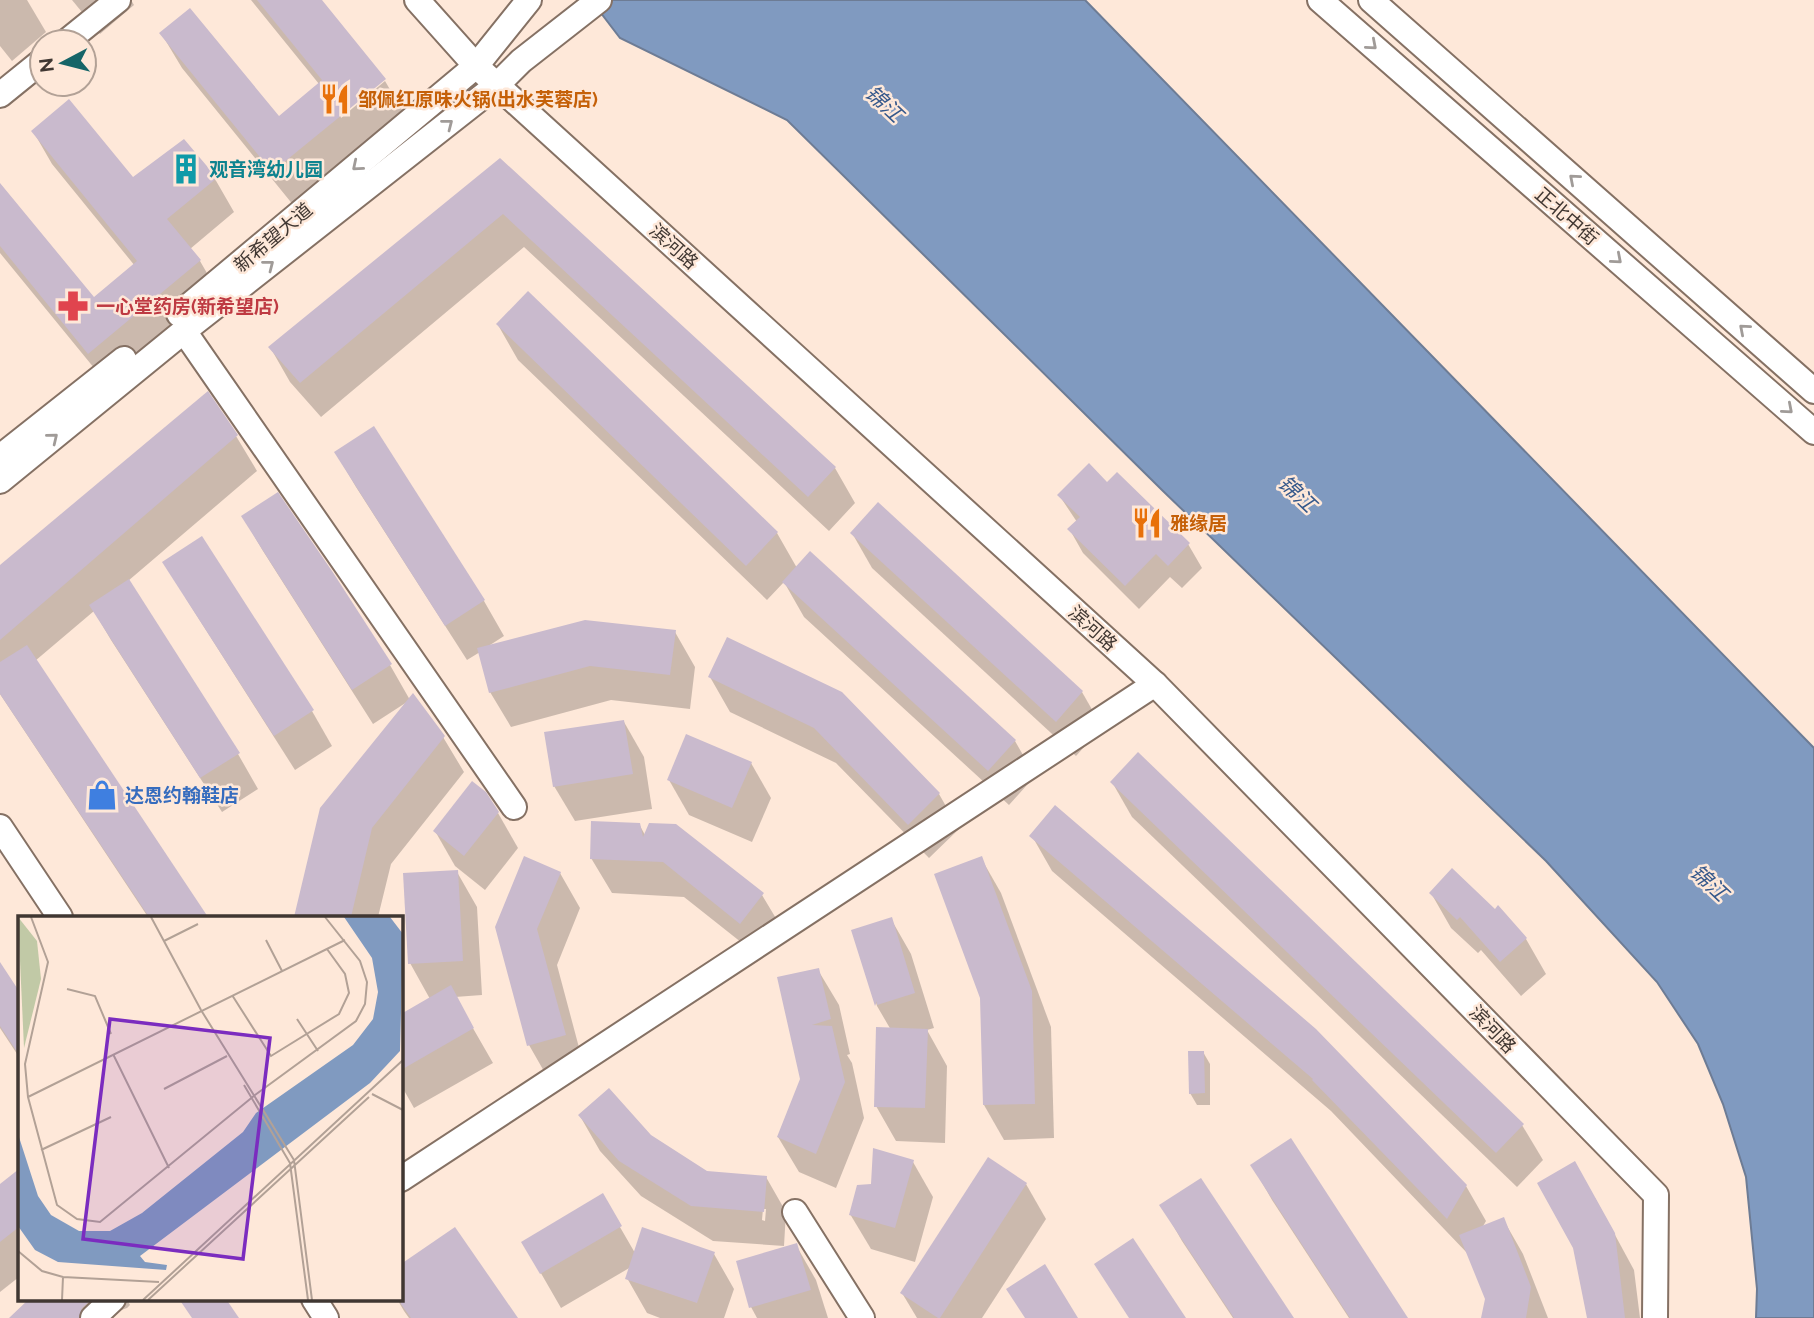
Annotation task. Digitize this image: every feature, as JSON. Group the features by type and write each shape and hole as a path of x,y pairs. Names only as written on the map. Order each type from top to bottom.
{"street":[{"path":"83,28 118,0"},
{"name":"滨河路","path":"417,0 497,85 1155,684 1656,1195 1655,1318"},
{"name":"新希望大道","path":"0,457 177,316 477,66 529,0"},
{"path":"0,481 184,331 497,85 521,61 599,0"},
{"name":"正北中街","path":"1320,0 1814,432"},
{"name":"正北中街","path":"1371,0 1814,391"},
{"path":"0,95 28,72"},
{"path":"184,331 514,807"},
{"path":"402,1178 1155,684"},
{"path":"0,827 59,916"},
{"path":"795,1212 862,1318"},
{"path":"93,1318 112,1300"},
{"path":"315,1300 326,1318"}],"water":[{"name":"锦江","path":"591,0 1085,0 1814,748 1814,1318 1756,1318 1757,1289 1746,1177 1723,1104 1698,1044 1657,982 1546,861 1163,491 787,120 620,38"}],"building":[{"path":"257,0 322,0 386,79 272,172 159,33 190,8 279,116 322,80"},
{"path":"69,99 133,177 184,139 217,178 167,219 201,260 88,354 0,246 0,183 94,297 137,261 31,131"},
{"path":"500,158 836,467 808,497 503,214 300,383 268,347"},
{"path":"528,291 778,532 746,566 496,324"},
{"path":"208,391 238,435 0,640 0,565"},
{"path":"374,426 485,600 445,626 334,452"},
{"name":"雅缘居","path":"1089,463 1107,482 1117,472 1190,543 1168,566 1156,554 1125,586 1067,529 1080,517 1057,495"},
{"path":"278,492 392,664 352,690 241,516"},
{"path":"878,502 1083,691 1056,722 850,533"},
{"path":"202,536 314,710 274,736 162,562"},
{"path":"810,551 1016,740 988,771 782,582"},
{"path":"129,579 240,753 200,778 89,605"},
{"path":"585,620 676,630 670,675 590,666 489,693 477,648"},
{"path":"727,637 842,692 940,793 908,825 814,728 708,677"},
{"path":"27,645 207,916 148,916 0,694 0,662"},
{"path":"413,693 445,736 372,828 351,916 294,916 320,808"},
{"path":"624,720 633,774 553,787 544,732"},
{"path":"686,734 752,762 732,808 667,780"},
{"path":"1138,752 1524,1124 1496,1153 1110,782"},
{"path":"472,781 486,792 499,812 464,856 433,831"},
{"path":"1055,805 1316,1029 1467,1185 1447,1219 1313,1079 1029,836"},
{"path":"591,821 640,823 643,837 649,823 676,824 764,893 740,924 663,862 590,859"},
{"path":"524,856 561,872 537,929 566,1035 527,1046 495,927"},
{"path":"982,856 1032,991 1035,1104 983,1105 980,998 934,874"},
{"path":"1452,868 1495,909 1498,905 1527,938 1500,962 1460,917 1457,920 1429,893"},
{"path":"458,870 463,961 408,964 403,873"},
{"path":"892,917 915,993 877,1005 877,1001 875,1006 851,930"},
{"path":"0,962 18,989 18,1053 0,1026"},
{"path":"819,968 831,1019 812,1025 832,1026 845,1082 816,1154 777,1137 800,1079 777,977"},
{"path":"451,985 474,1028 402,1069 402,1013"},
{"path":"876,1027 928,1029 925,1108 874,1107"},
{"path":"1188,1051 1204,1051 1205,1093 1189,1094"},
{"path":"609,1088 651,1135 707,1171 767,1176 764,1212 691,1206 619,1161 578,1115"},
{"path":"1291,1138 1408,1318 1350,1318 1250,1165"},
{"path":"873,1148 914,1160 895,1228 849,1215 857,1185 871,1184"},
{"path":"988,1157 1027,1183 938,1318 900,1293"},
{"path":"1575,1161 1615,1233 1625,1318 1587,1318 1573,1248 1537,1183"},
{"path":"18,1170 18,1228 0,1242 0,1184"},
{"path":"1201,1178 1294,1318 1234,1318 1159,1205"},
{"path":"603,1193 622,1226 540,1274 521,1242"},
{"path":"1504,1217 1531,1287 1526,1318 1481,1318 1485,1299 1459,1235"},
{"path":"455,1227 518,1318 411,1318 401,1304 402,1263"},
{"path":"642,1227 715,1252 697,1303 625,1279"},
{"path":"1133,1238 1186,1318 1129,1318 1094,1264"},
{"path":"797,1243 811,1290 749,1308 736,1261"},
{"path":"1045,1264 1078,1318 1025,1318 1006,1289"},
{"path":"28,1300 91,1300 82,1308 79,1318 9,1318"},
{"path":"180,1300 227,1300 239,1318 192,1318"}],"place":[{"name":"邹佩红原味火锅(出水芙蓉店)","path":"335,99"},
{"name":"观音湾幼儿园","path":"186,169"},
{"name":"一心堂药房(新希望店)","path":"73,306"},
{"name":"雅缘居","path":"1147,523"},
{"name":"达恩约翰鞋店","path":"102,795"}]}
